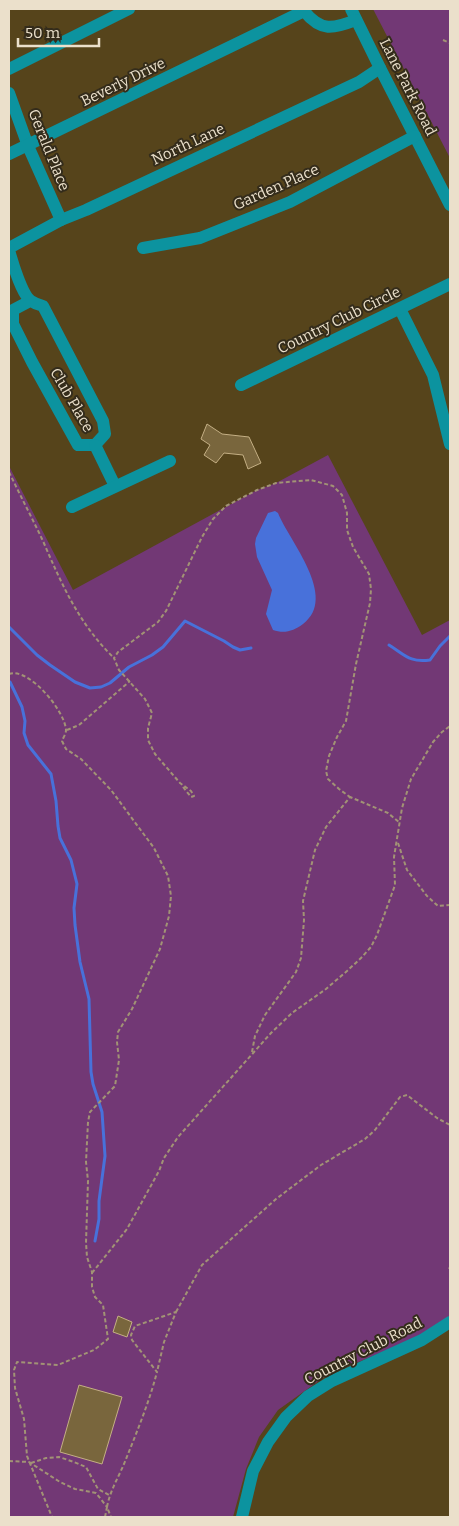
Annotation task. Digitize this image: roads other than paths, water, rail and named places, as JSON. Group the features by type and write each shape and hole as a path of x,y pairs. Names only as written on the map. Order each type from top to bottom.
{"street":[{"path":"9,69 129,9"},
{"name":"Beverly Drive","path":"9,154 304,10 312,21 324,27 340,26 354,14"},
{"name":"Lane Park Road","path":"354,14 450,205"},
{"name":"North Lane","path":"9,249 61,220 325,98 364,79 380,68"},
{"name":"Gerald Place","path":"9,92 28,146 61,220"},
{"name":"Garden Place","path":"143,248 200,238 290,202 415,136"},
{"name":"Club Place","path":"9,249 13,276 30,301"},
{"name":"Country Club Circle","path":"241,385 400,310 450,284"},
{"name":"Club Place","path":"30,301 43,306 103,421 105,434 95,445 78,445 17,332 11,305 30,301"},
{"path":"400,310 433,374 450,444"},
{"path":"95,445 115,486"},
{"path":"72,507 170,461"},
{"name":"Country Club Road","path":"242,1517 253,1471 268,1442 286,1417 308,1396 332,1381 422,1340 450,1322"}],"water":[{"path":"275,511 278,513 308,569 314,584 316,599 313,613 303,624 285,632 273,630 266,614 272,590 257,557 255,544 268,513"}],"waterway":[{"path":"9,627 37,655 50,665 75,682 90,688 101,687 110,683 129,667 152,655 163,647 185,621 240,650 251,648"},
{"path":"389,645 412,659 430,660 450,636"},
{"path":"10,682 22,707 25,721 24,733 28,745 51,774 60,838 71,860 77,884 74,908 75,925 80,962 89,999 91,1072 102,1112 105,1156 95,1241"}]}
